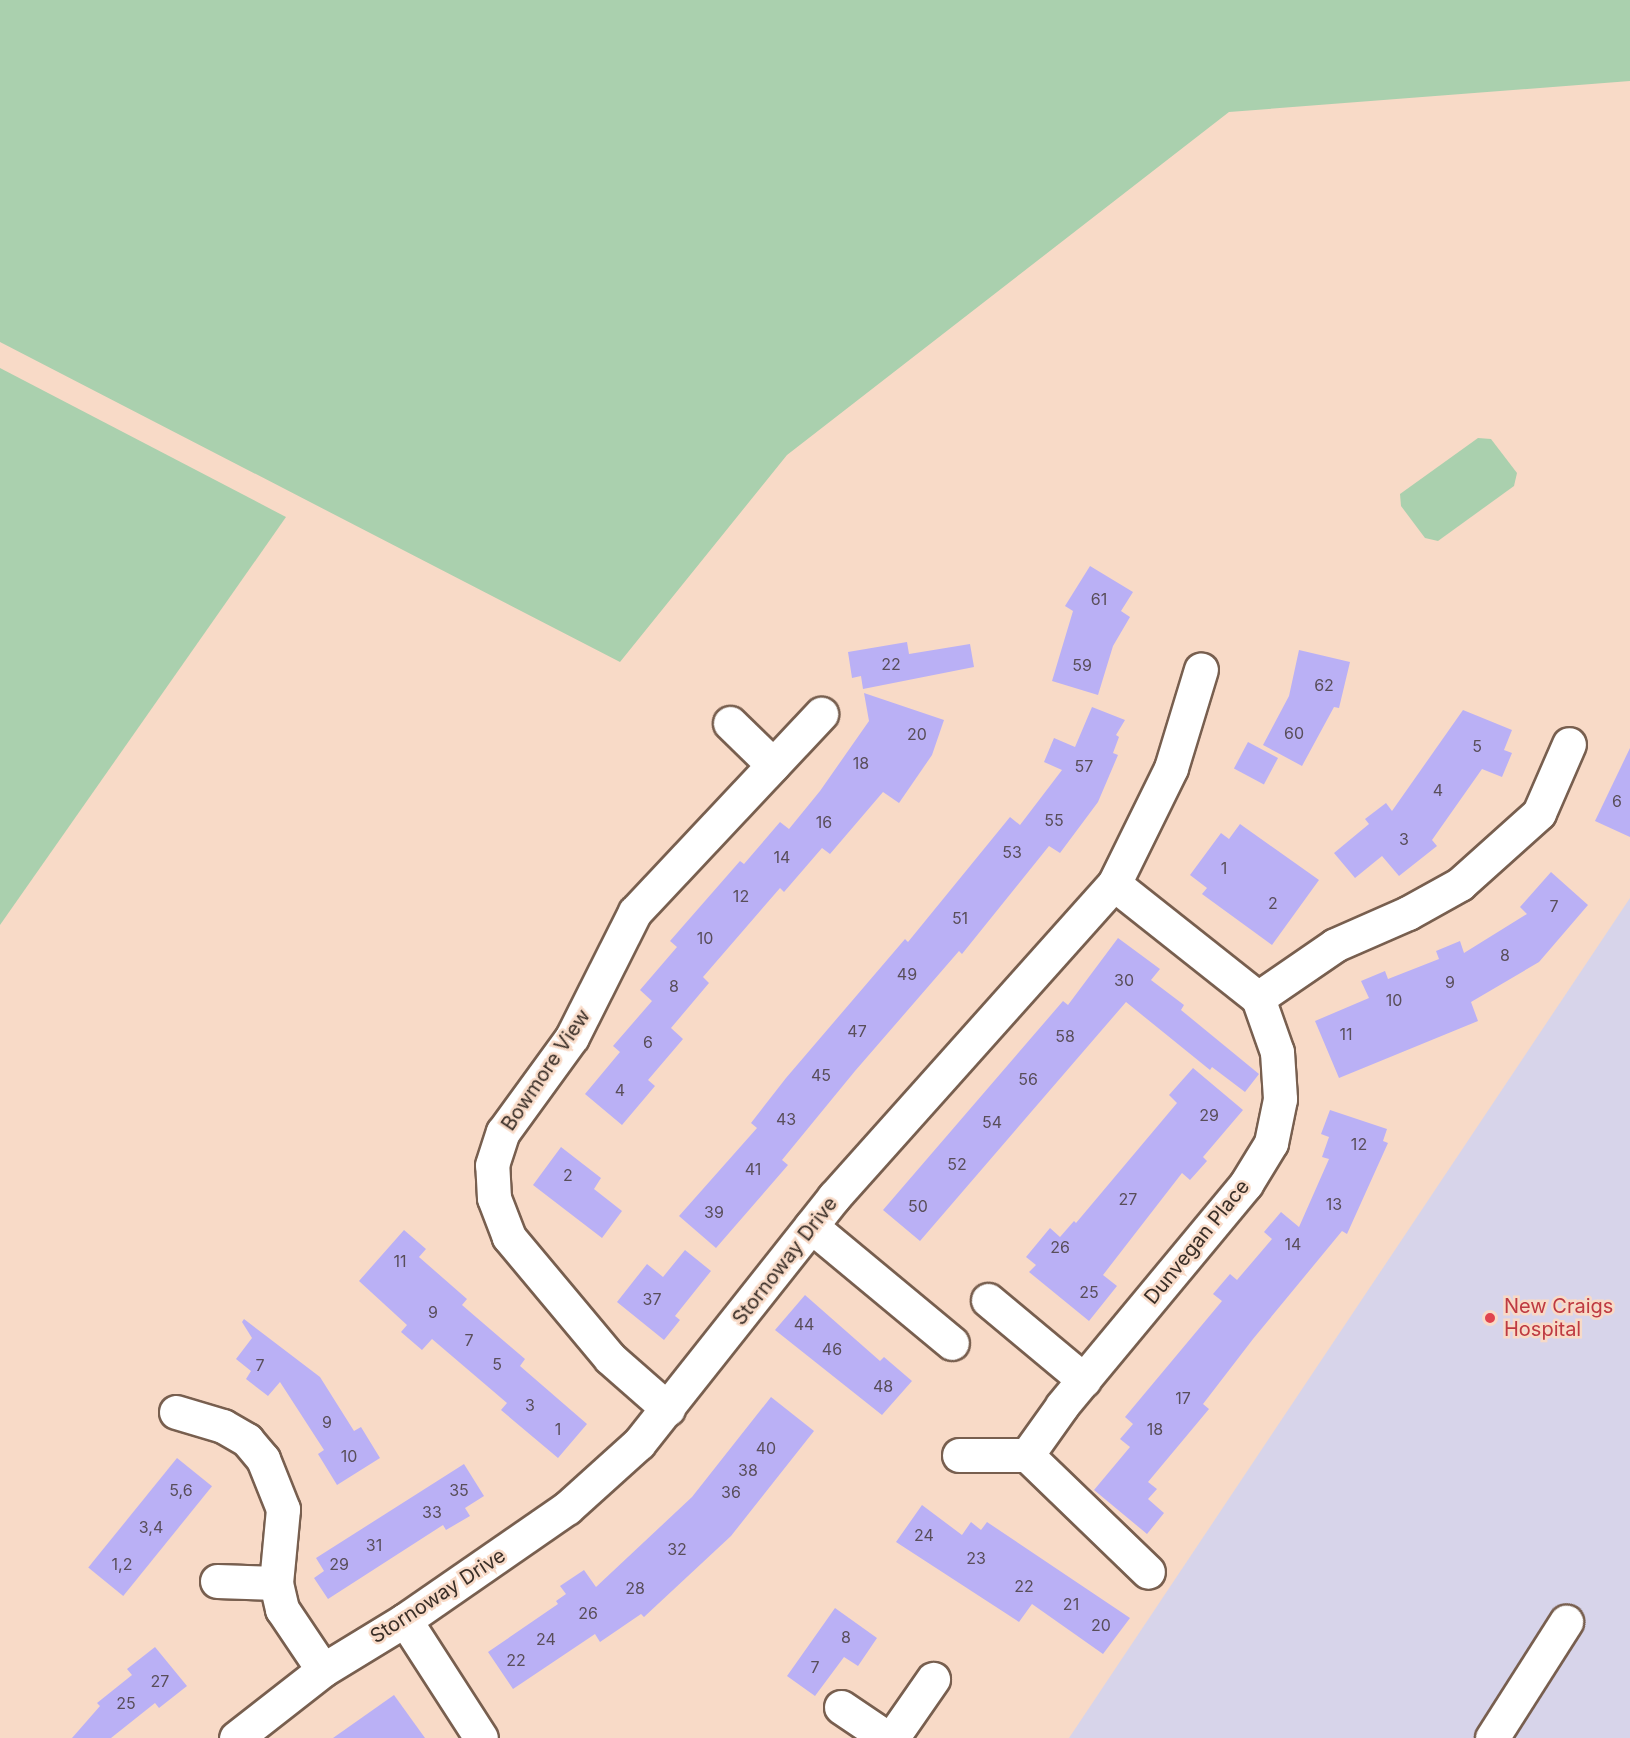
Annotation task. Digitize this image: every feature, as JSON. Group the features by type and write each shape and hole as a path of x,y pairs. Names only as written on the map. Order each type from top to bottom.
{"street":[{"name":"Stornoway Drive","path":"236,1738 323,1670 405,1620 567,1508 639,1443 812,1226 1114,884 1171,768 1201,669"},
{"name":"Bowmore View","path":"668,1409 610,1358 509,1238 494,1198 492,1165 503,1132 572,1037 635,912 822,714"},
{"path":"729,723 773,765"},
{"path":"1114,884 1258,998 1335,945 1408,913 1460,884 1539,813 1569,744"},
{"name":"Dunvegan Place","path":"1028,1455 1084,1380 1246,1184 1271,1143 1280,1099 1277,1052 1258,998"},
{"path":"812,1226 951,1343"},
{"path":"988,1300 1084,1380"},
{"path":"176,1412 223,1426 247,1440 263,1459 283,1509 276,1583 282,1609 323,1670"},
{"path":"959,1455 1028,1455 1148,1572"},
{"path":"217,1581 276,1583"},
{"path":"405,1620 481,1738"},
{"path":"1492,1738 1566,1622"},
{"path":"892,1738 933,1679"},
{"path":"841,1707 887,1738"}],"shaded area":[{"name":"New Craigs Hospital","path":"1630,898 1630,1738 1069,1738"}],"green space":[{"path":"0,0 1630,0 1630,81 1229,112 787,455 620,662 0,342"},
{"path":"0,368 286,517 0,925"},
{"path":"1478,438 1491,439 1517,473 1514,486 1438,541 1425,538 1401,506 1400,494"}],"building":[{"path":"1090,566 1133,592 1121,611 1130,617 1113,646 1098,695 1052,681 1073,611 1065,606"},
{"path":"907,642 909,654 970,644 974,667 863,689 861,676 852,678 848,652"},
{"path":"1299,650 1350,662 1339,708 1334,707 1302,766 1263,745 1289,696"},
{"path":"864,693 944,720 932,755 899,803 883,792 830,854 822,848 784,892 780,888 703,977 709,983 671,1028 683,1039 648,1080 655,1086 622,1125 585,1094 620,1052 613,1046 652,1001 640,990 677,947 670,941 740,861 744,864 780,822 789,829 820,791 869,721"},
{"path":"1092,707 1125,720 1116,735 1119,737 1113,753 1118,755 1098,802 1060,853 1049,846 962,954 959,951 855,1071 782,1160 788,1165 716,1248 679,1216 757,1128 751,1123 786,1078 905,939 908,942 1010,817 1020,825 1062,770 1044,762 1054,738 1075,747"},
{"path":"1463,710 1512,730 1504,750 1512,753 1502,777 1482,769 1432,840 1437,846 1399,876 1382,856 1355,878 1334,853 1369,824 1365,819 1386,803 1392,811"},
{"path":"1248,742 1278,758 1264,784 1234,768"},
{"path":"1630,748 1630,837 1595,821"},
{"path":"1240,824 1319,880 1272,945 1202,894 1207,888 1190,875 1221,833 1229,839"},
{"path":"1551,872 1588,905 1539,962 1471,1002 1478,1021 1339,1078 1315,1021 1369,998 1361,981 1385,971 1388,979 1439,959 1436,951 1460,941 1464,953 1527,914 1520,907"},
{"path":"1118,938 1160,969 1151,980 1184,1005 1181,1010 1259,1074 1245,1092 1212,1067 1210,1070 1126,1002 920,1241 883,1210 1063,1001 1068,1005"},
{"path":"1193,1068 1243,1110 1203,1157 1207,1161 1190,1180 1182,1173 1103,1275 1117,1286 1089,1321 1029,1272 1036,1265 1026,1257 1050,1228 1060,1237 1074,1221 1076,1223 1177,1103 1169,1095"},
{"path":"1330,1110 1387,1129 1383,1141 1388,1143 1347,1234 1342,1231 1253,1339 1203,1404 1209,1409 1148,1482 1157,1489 1148,1499 1164,1513 1147,1534 1094,1490 1130,1447 1120,1439 1133,1424 1125,1417 1222,1301 1213,1294 1230,1274 1237,1280 1272,1239 1264,1232 1281,1212 1299,1227 1329,1159 1322,1157 1329,1137 1321,1134"},
{"path":"561,1147 601,1178 594,1189 622,1211 602,1238 533,1185"},
{"path":"404,1230 426,1249 419,1257 467,1299 462,1305 525,1359 520,1366 587,1424 558,1458 501,1410 507,1403 432,1339 422,1350 401,1332 407,1325 359,1281"},
{"path":"685,1250 711,1271 675,1316 680,1320 664,1340 617,1302 647,1264 663,1277"},
{"path":"805,1295 880,1361 884,1357 912,1381 882,1415 775,1330"},
{"path":"244,1319 320,1377 354,1431 361,1427 380,1458 337,1485 318,1454 324,1450 280,1382 268,1396 246,1379 251,1371 236,1359 252,1338 242,1322"},
{"path":"771,1397 814,1431 731,1536 644,1617 641,1614 600,1642 595,1634 513,1689 488,1652 558,1604 556,1601 566,1594 560,1586 584,1570 596,1587 692,1497"},
{"path":"177,1458 212,1486 123,1596 88,1568"},
{"path":"464,1464 484,1496 465,1508 470,1516 446,1530 443,1525 328,1599 314,1578 324,1571 316,1558"},
{"path":"922,1505 962,1535 971,1522 981,1530 987,1522 1130,1618 1103,1654 1032,1604 1019,1622 896,1542"},
{"path":"835,1608 877,1638 858,1666 844,1657 815,1696 787,1676"},
{"path":"155,1647 187,1686 159,1708 155,1703 111,1738 72,1738 100,1706 97,1703 132,1675 127,1669"},
{"path":"394,1695 425,1738 333,1738"}],"place":[{"name":"New Craigs Hospital","path":"1490,1318"}]}
